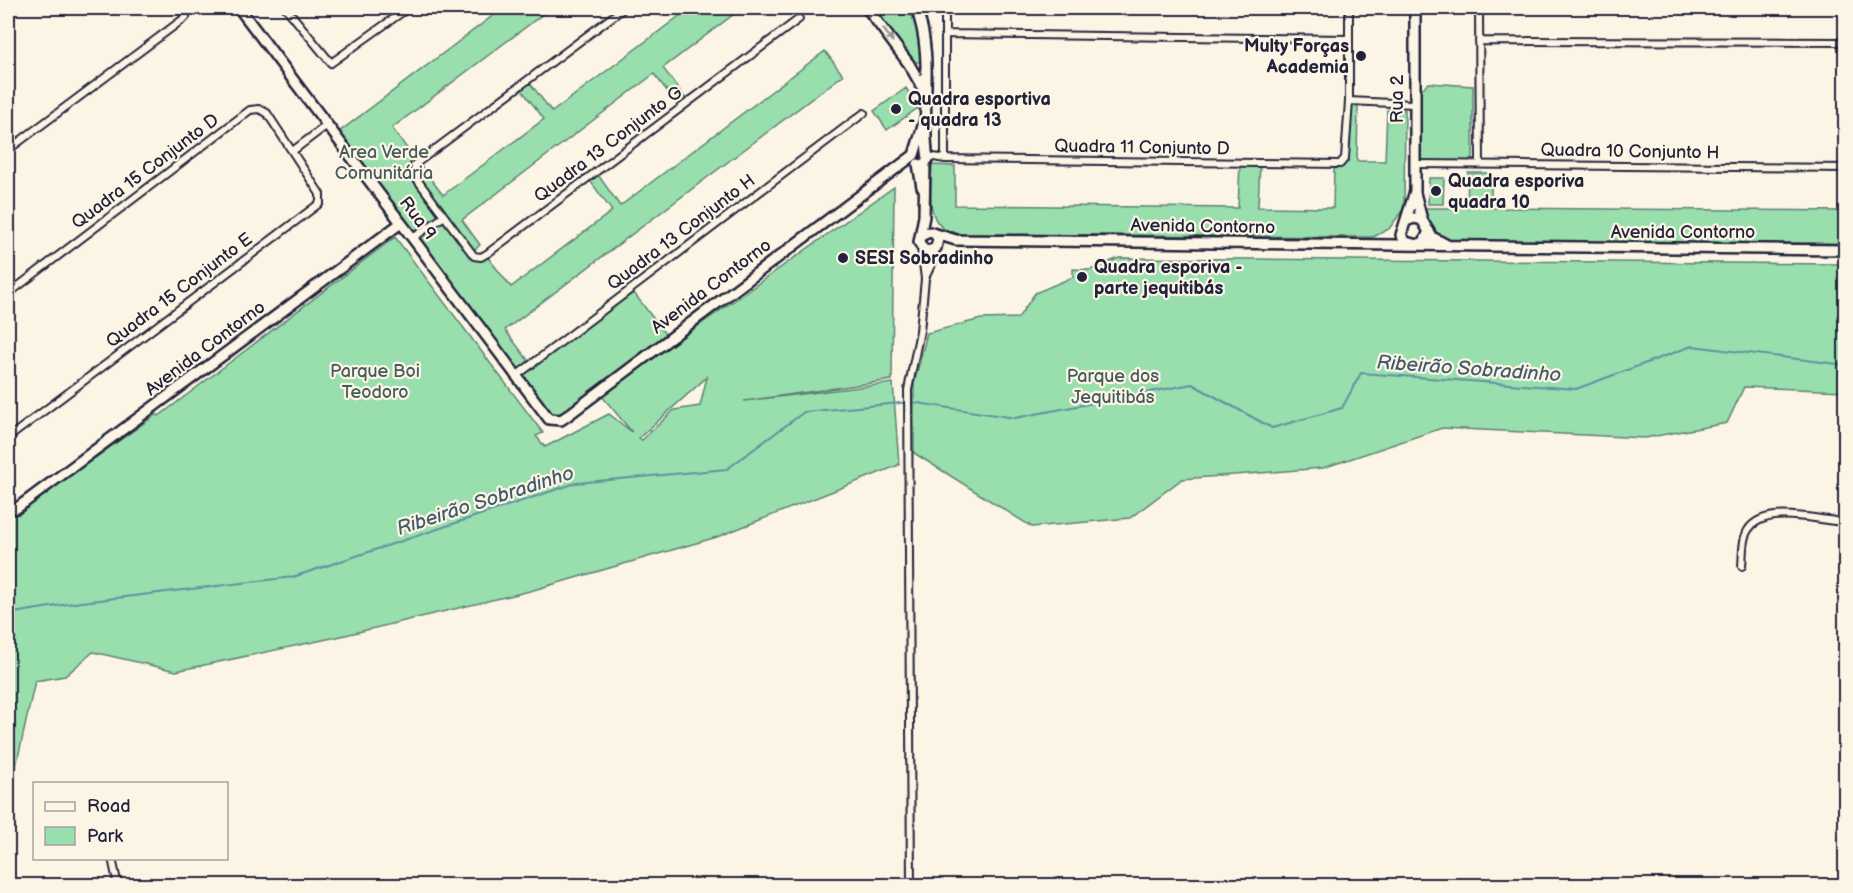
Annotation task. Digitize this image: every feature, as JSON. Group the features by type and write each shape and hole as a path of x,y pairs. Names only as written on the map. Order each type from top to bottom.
{"street":[{"path":"8,150 186,17 180,8"},
{"name":"Rua 9","path":"239,8 549,419"},
{"path":"286,8 331,63 408,8"},
{"path":"413,238 443,216 416,178 413,170 416,163 624,8"},
{"path":"867,8 909,64 927,96"},
{"path":"911,885 908,390 920,331 925,279 921,236 925,198 920,158 927,96 924,35 916,8"},
{"path":"945,8 945,159"},
{"path":"1349,8 1349,101 1413,104"},
{"name":"Rua 2","path":"1415,8 1413,104 1415,191 1422,220"},
{"path":"1479,8 1480,164"},
{"name":"Quadra 13 Conjunto G","path":"443,216 474,256 484,256 800,19"},
{"path":"946,34 1349,39"},
{"path":"1479,41 1845,42"},
{"path":"909,64 920,63 926,58"},
{"name":"Quadra 11 Conjunto D","path":"920,158 1338,165 1345,158 1349,101"},
{"name":"Quadra 15 Conjunto D","path":"8,294 250,110 259,109 267,113 294,150"},
{"name":"Quadra 13 Conjunto H","path":"516,376 864,113"},
{"path":"294,150 327,125"},
{"name":"Quadra 15 Conjunto E","path":"8,438 320,203 320,194 294,150"},
{"name":"Avenida Contorno","path":"549,419 561,420 567,416 891,170 920,158"},
{"name":"Quadra 10 Conjunto H","path":"1415,164 1845,168"},
{"name":"Rua 2","path":"1406,221 1415,191"},
{"path":"924,216 938,239 934,259 925,279"},
{"path":"1377,245 1401,231 1406,221 1414,218 1422,220 1432,237 1449,246"},
{"name":"Avenida Contorno","path":"8,509 18,508 29,500 401,223"},
{"path":"1401,231 1403,239 1413,245 1424,242 1429,231"},
{"path":"921,236 926,232 934,233"},
{"name":"Avenida Contorno","path":"934,233 956,240 1845,250"},
{"name":"Avenida Contorno","path":"935,249 956,240"},
{"path":"921,249 929,251 935,249"},
{"path":"1742,566 1746,534 1759,519 1775,515 1845,522"},
{"path":"112,860 118,885"}],"green space":[{"name":"Area Verde Comunitária","path":"503,8 551,8 392,128 417,162 414,169 420,165 443,195 544,119 521,89 530,83 552,112 690,8 742,8 663,68 686,99 678,105 654,74 462,220 480,245 471,253 486,255 511,287 612,211 588,178 596,172 620,206 825,51 843,75 505,330 531,364 631,289 669,339 554,421 335,135"},
{"path":"867,8 916,8 922,61 909,64"},
{"path":"1429,83 1473,86 1473,161 1419,162 1419,91"},
{"name":"Quadra esportiva - quadra 13","path":"906,88 918,108 887,130 874,111"},
{"path":"1349,101 1358,101 1357,161 1385,161 1387,110 1405,110 1404,208 1389,229 1373,237 962,234 949,232 941,226 935,219 932,209 932,165 955,166 955,205 1238,208 1240,163 1260,164 1258,207 1333,208 1334,168 1343,163"},
{"path":"1468,173 1491,173 1491,208 1845,211 1845,243 1450,245 1432,230 1422,208 1467,208"},
{"name":"Quadra esporiva quadra 10","path":"1429,178 1444,178 1443,204 1428,204"},
{"name":"Parque Boi Teodoro","path":"894,187 892,380 744,401 893,383 899,465 717,537 530,591 337,637 176,671 93,652 65,676 35,681 8,803 8,519 157,414 159,416 395,237 543,433 536,436 545,447 609,414 632,432 601,395","holes":["707,377 700,406 674,410 642,440 639,438"]},
{"name":"Parque dos Jequitibás","path":"1119,258 1845,264 1845,391 1744,387 1727,423 1645,438 1442,428 1323,468 1182,479 1130,518 1032,527 914,453 914,384 927,333 981,319 1018,318 1035,293 1073,277 1073,269 1090,270"}],"waterway":[{"name":"Ribeirão Sobradinho","path":"8,614 74,603 293,577 576,483 727,469 804,412 911,402 1015,418 1192,384 1272,428 1342,408 1361,373 1576,389 1692,346 1846,365"}],"place":[{"name":"Multy Forças Academia","path":"1361,56"},
{"name":"Quadra esportiva - quadra 13","path":"896,109"},
{"name":"Quadra esporiva quadra 10","path":"1436,191"},
{"name":"SESI Sobradinho","path":"843,258"},
{"name":"Quadra esporiva - parte jequitibás","path":"1082,277"}]}
